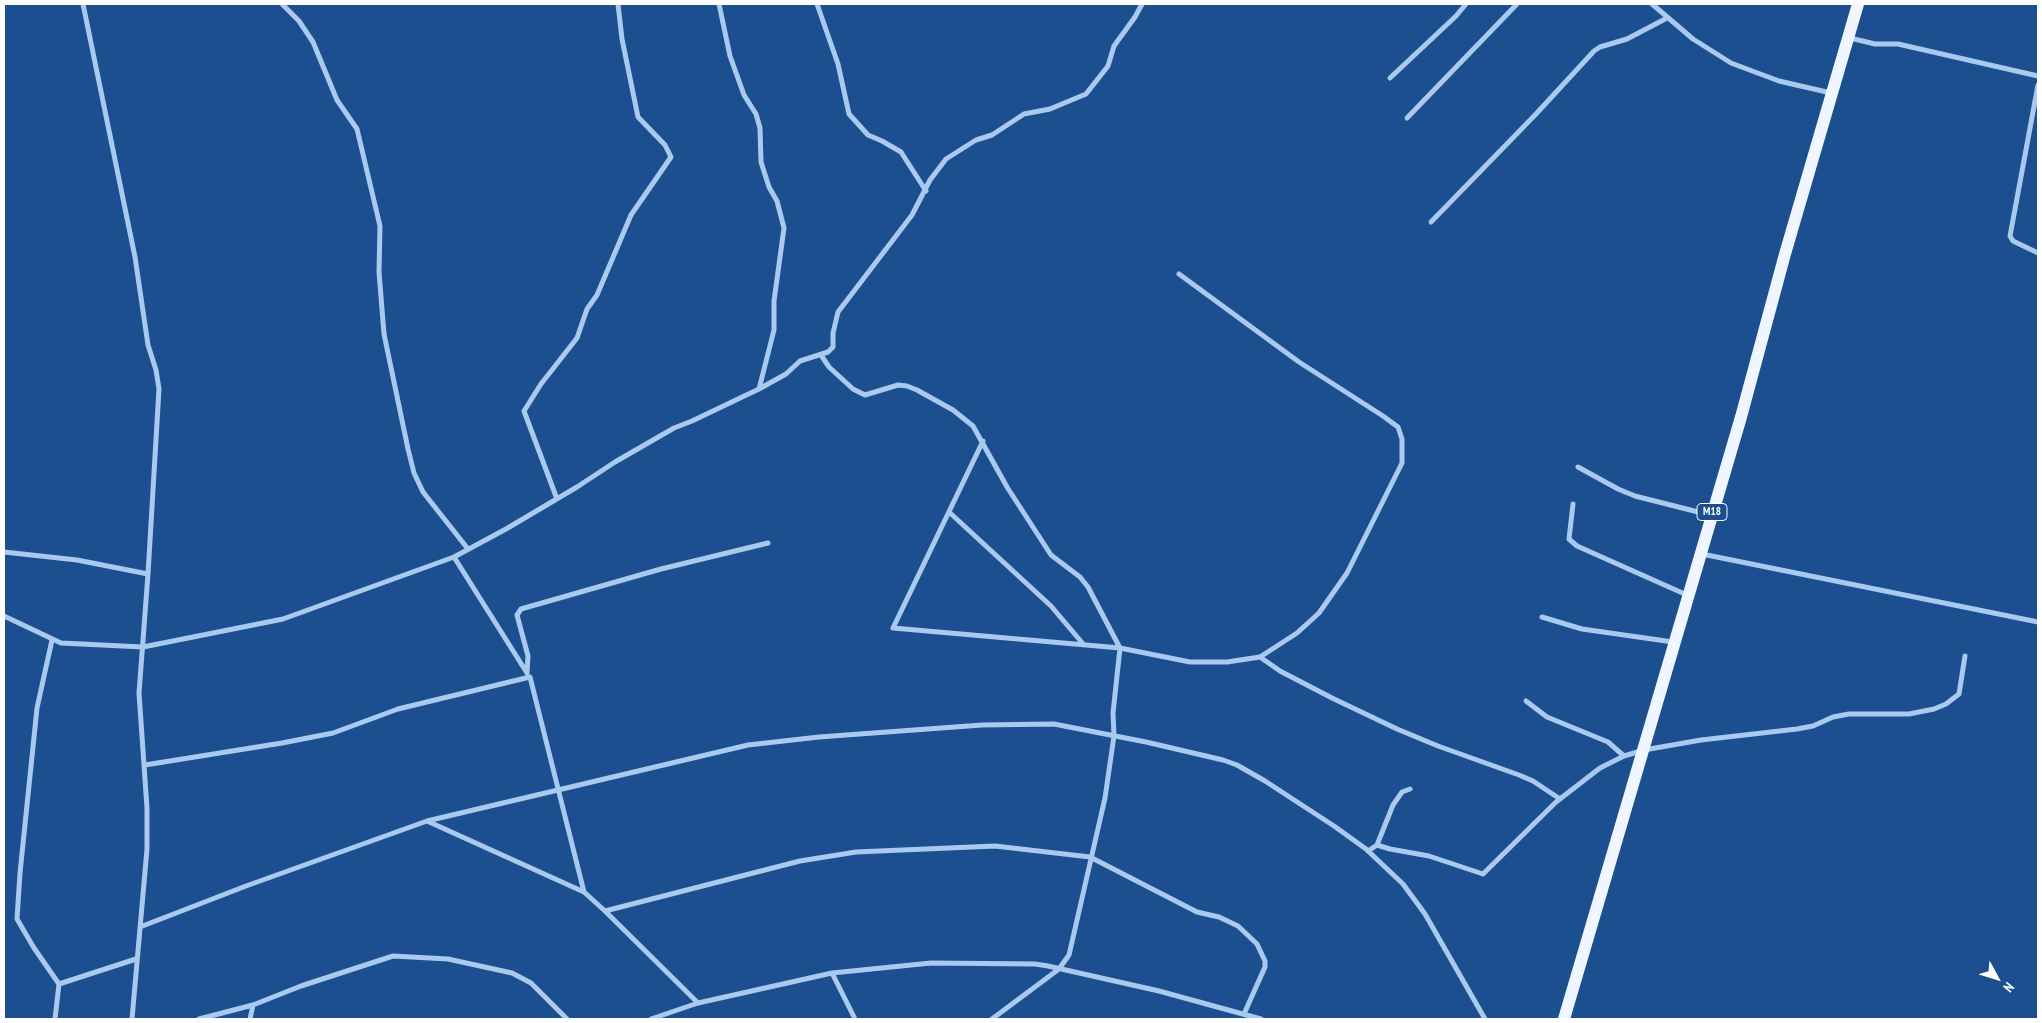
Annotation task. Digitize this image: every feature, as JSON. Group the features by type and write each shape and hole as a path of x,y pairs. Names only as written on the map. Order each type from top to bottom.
{"main road":[{"name":"M18","path":"1564,1019 1644,750 1858,4"}],"street":[{"path":"83,4 135,257 148,345 158,378 148,574 139,693 145,765 147,831 132,1019"},
{"path":"282,4 299,21 314,42 337,100 357,129 380,226 379,280 384,334 410,457 423,492 468,549"},
{"path":"557,499 524,411 541,384 577,338 587,309 597,295 631,215 671,157 665,145 638,117 622,40 618,4"},
{"path":"719,4 730,56 744,95 756,114 760,128 761,162 769,187 777,201 784,228 774,301 774,330 759,389"},
{"path":"817,4 838,64 848,114 868,135 901,152 926,191"},
{"path":"4,616 52,640 66,644 143,647 225,629 283,619 454,557 506,530 614,462 674,428 759,389 786,374 800,362 828,352 832,347 838,312 912,215 937,168 956,151 976,140 992,135 1024,114 1050,109 1086,94 1108,66 1114,46 1142,4"},
{"path":"1390,78 1456,16 1466,4"},
{"path":"1407,118 1517,4"},
{"path":"1652,4 1693,39 1731,63 1748,71 1792,85 1831,93"},
{"path":"1432,222 1594,52 1600,47 1627,40 1667,18"},
{"path":"1849,38 1875,44 1898,44 2038,76"},
{"path":"2038,85 2010,236 2016,243 2038,253"},
{"path":"983,441 893,628 1120,648 1190,662 1227,662 1260,658 1297,633 1319,614 1347,573 1402,463 1402,439 1398,427 1299,362 1179,274"},
{"path":"821,355 829,367 853,389 865,394 898,385 906,386 923,393 965,418 974,426 1006,487 1051,554 1080,577 1088,587 1120,648 1113,713 1114,736 1104,798 1069,955 1059,968 992,1019"},
{"path":"1578,467 1635,496 1711,515"},
{"path":"1573,504 1569,539 1577,546 1687,595"},
{"path":"950,512 1051,606 1084,645"},
{"path":"584,892 528,675 528,656 517,615 521,610 661,569 768,543"},
{"path":"4,552 77,560 148,574"},
{"path":"1699,554 2038,622"},
{"path":"454,557 528,675"},
{"path":"1542,617 1582,629 1674,642"},
{"path":"52,640 37,708 20,873 18,920 34,948 59,984 56,1019"},
{"path":"1377,845 1428,856 1483,874 1560,799 1600,768 1624,756 1644,750 1701,740 1814,726 1833,717 1849,714 1909,714 1934,709 1946,704 1959,694 1965,656"},
{"path":"1260,658 1332,698 1397,729 1438,746 1520,775 1533,781 1560,799"},
{"path":"145,765 333,733 398,709 528,675"},
{"path":"1526,701 1547,717 1608,742 1624,756"},
{"path":"140,927 246,886 427,821 748,745 819,737 990,725 1040,724 1066,726 1173,748 1237,765 1313,812 1368,851 1403,884 1425,914 1485,1019"},
{"path":"1368,851 1377,845 1393,805 1402,792 1410,789"},
{"path":"427,821 584,892 698,1004"},
{"path":"604,911 791,864 856,852 995,846 1090,857 1197,912 1230,922 1250,936 1263,953 1265,967 1244,1014"},
{"path":"199,1019 253,1005 301,986 393,956 448,959 512,973 532,983 567,1019"},
{"path":"59,984 136,959"},
{"path":"651,1019 698,1004 832,973 931,963 1035,964 1059,968 1159,991 1261,1019"},
{"path":"832,973 855,1019"},
{"path":"250,1019 253,1005"}]}
